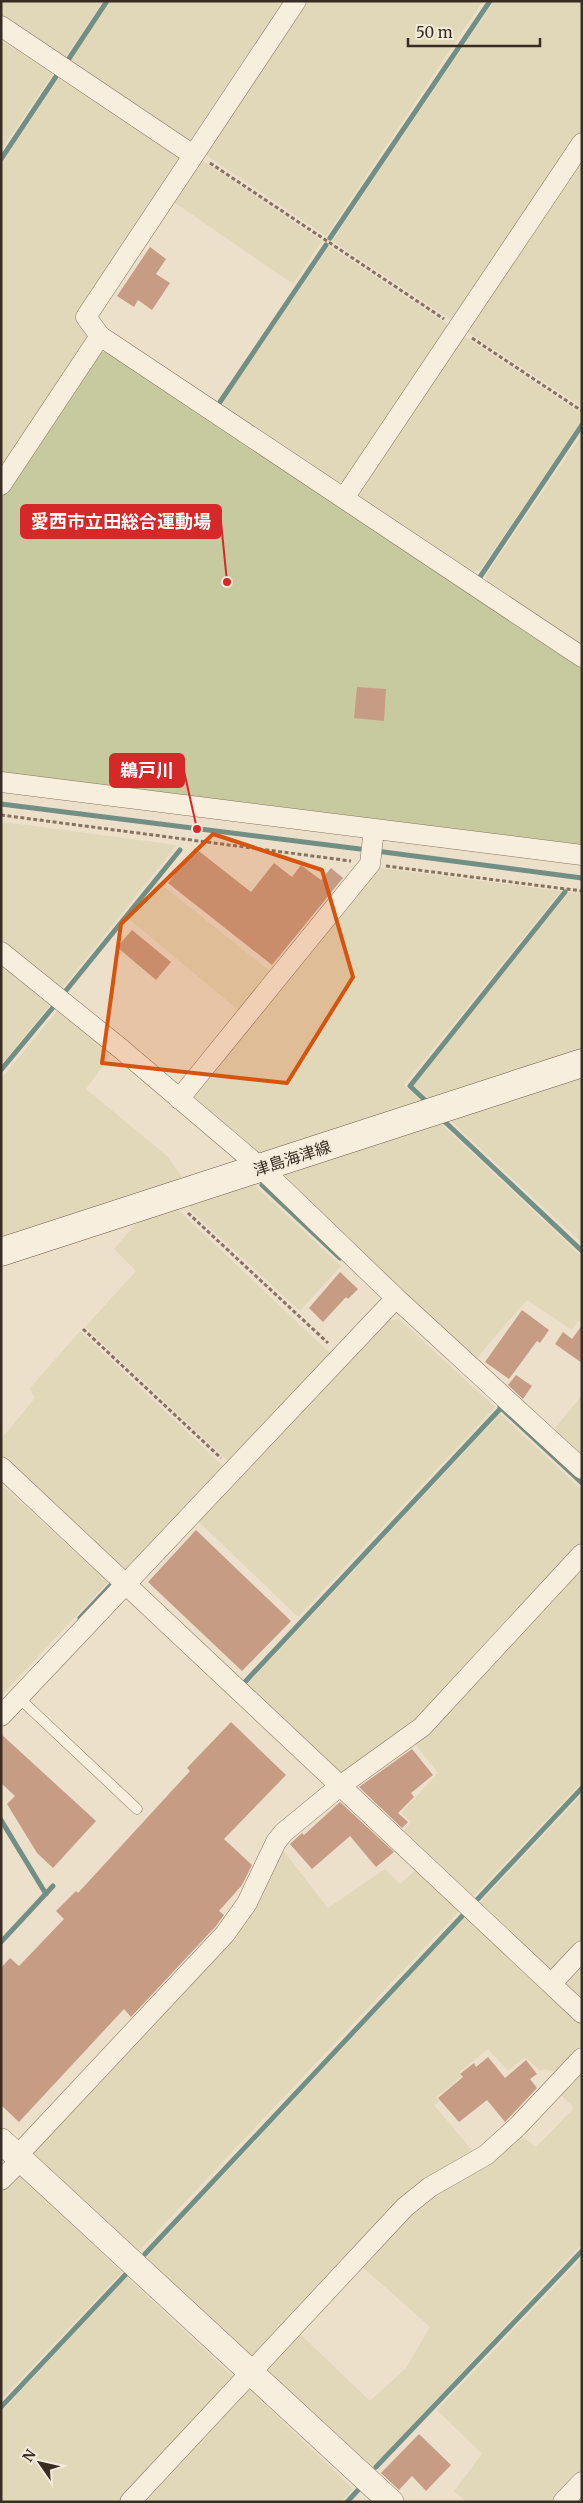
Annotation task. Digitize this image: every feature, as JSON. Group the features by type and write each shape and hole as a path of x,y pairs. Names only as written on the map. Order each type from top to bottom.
{"main road":[{"name":"津島海津線","path":"1,1252 582,1063"}],"street":[{"path":"296,1 86,317 100,336 582,657"},
{"path":"1,26 194,154"},
{"path":"344,498 582,143"},
{"path":"1,485 100,336"},
{"path":"1,782 373,832 582,855"},
{"path":"179,1099 370,862 373,832"},
{"path":"1,952 120,1048 261,1168 396,1298 582,1469"},
{"path":"1,1716 396,1298"},
{"path":"1,1466 582,2013"},
{"path":"1,2180 13,2152 225,1934 247,1903 276,1842 283,1833 340,1786 422,1727 582,1554"},
{"path":"551,1984 582,1951"},
{"path":"130,2502 405,2207 430,2186 486,2155 518,2126 582,2058"},
{"path":"13,2152 391,2502"},
{"path":"563,2502 582,2482"}],"lane":[{"path":"19,1698 137,1809"}],"path":[{"path":"194,154 582,411"},
{"path":"1,816 370,862 582,891"},
{"path":"171,1198 341,1356"},
{"path":"83,1329 234,1470"}],"highlighted area":[{"path":"213,834 322,870 353,977 287,1083 102,1063 121,924"}],"shaded area":[{"path":"1,1 103,1 64,59 1,17"},
{"path":"110,1 290,1 193,146 67,65"},
{"path":"301,1 483,1 326,236 200,151"},
{"path":"494,1 582,1 582,134 456,323 332,241"},
{"path":"1,31 57,68 1,150"},
{"path":"63,72 181,152 183,161 87,304 91,332 1,475 1,164"},
{"path":"582,153 582,407 463,329"},
{"path":"196,156 322,241 293,284 168,198"},
{"path":"329,246 453,328 351,479 337,483 221,405"},
{"path":"460,333 582,414 582,420 480,570 471,573 359,497 359,484"},
{"path":"582,434 582,647 487,583 486,575"},
{"path":"4,822 177,845 59,992 1,946 1,826"},
{"path":"372,867 561,891 404,1085 424,1104 261,1155 191,1099"},
{"path":"158,882 276,976 244,1015 129,919"},
{"path":"569,892 582,893 582,1053 432,1102 413,1085"},
{"path":"1,956 55,999 1,1065"},
{"path":"61,1006 115,1049 86,1089 167,1156 186,1183 1,1241 1,1079"},
{"path":"582,1076 582,1243 445,1116"},
{"path":"437,1120 582,1257 582,1323 578,1321 572,1330 527,1300 475,1360 286,1179 286,1173"},
{"path":"251,1182 341,1266 300,1311 190,1210 190,1201"},
{"path":"175,1207 330,1353 229,1462 85,1327 136,1271 114,1249 135,1224"},
{"path":"399,1319 495,1407 298,1617 198,1521 387,1321"},
{"path":"80,1331 223,1466 122,1573 1,1460 1,1439 35,1398 29,1389"},
{"path":"582,1395 582,1460 555,1436 556,1427"},
{"path":"500,1414 582,1490 582,1548 418,1723 344,1780 243,1689"},
{"path":"1,1484 108,1582 1,1696"},
{"path":"582,1561 582,1782 469,1901 399,1836 411,1822 401,1813 438,1773 411,1739"},
{"path":"582,1794 582,1943 552,1976 476,1907"},
{"path":"279,1845 328,1908 385,1869 400,1884 420,1866 463,1907 138,2252 27,2151 227,1937"},
{"path":"469,1913 582,2018 582,2053 561,2073 544,2069 540,2071 525,2057 508,2071 488,2049 459,2073 461,2077 436,2097 439,2101 434,2105 477,2156 428,2182 256,2360 144,2260"},
{"path":"582,1957 582,2004 558,1982"},
{"path":"582,2064 582,2244 369,2471 264,2368 297,2331 370,2401 406,2368 430,2327 358,2263 407,2211 518,2133 536,2147 574,2108 557,2091"},
{"path":"16,2173 122,2272 1,2400 1,2186"},
{"path":"582,2258 582,2469 550,2502 466,2502 454,2491 482,2454 437,2410"},
{"path":"127,2277 237,2380 124,2502 1,2502 1,2412"},
{"path":"246,2386 353,2489 341,2502 136,2502"}],"green space":[{"path":"107,351 582,668 582,849 1,775 1,497 99,353"}],"building":[{"path":"150,247 166,259 156,274 170,283 152,310 138,300 134,307 117,296"},
{"path":"357,687 386,689 384,721 354,718"},
{"path":"195,848 251,892 274,863 292,877 301,865 321,880 331,868 343,878 272,965 168,883"},
{"path":"132,930 171,962 156,980 117,947"},
{"path":"340,1272 358,1289 348,1299 346,1297 323,1322 309,1308"},
{"path":"522,1310 549,1330 540,1343 537,1341 509,1379 485,1362"},
{"path":"582,1325 582,1363 555,1344 563,1332 572,1339"},
{"path":"516,1375 532,1386 523,1399 508,1385"},
{"path":"196,1530 291,1621 242,1671 148,1582"},
{"path":"231,1722 286,1775 224,1839 252,1865 242,1885 219,1911 224,1915 216,1926 131,2017 124,2009 19,2122 1,2105 1,1968 10,1958 19,1966 64,1919 56,1911 76,1891 78,1893 190,1771 187,1768"},
{"path":"1,1734 96,1821 53,1868 37,1853 7,1804 15,1796 1,1783"},
{"path":"412,1749 433,1775 411,1793 414,1797 398,1813 408,1822 402,1828 359,1787"},
{"path":"340,1802 394,1852 376,1867 350,1836 312,1869 290,1844 302,1833 304,1835"},
{"path":"488,2057 505,2078 526,2060 537,2074 530,2079 537,2088 505,2122 487,2100 459,2122 438,2098 463,2077 460,2074 474,2063 476,2067"},
{"path":"419,2434 451,2465 426,2491 412,2476 399,2490 381,2473"}],"waterway":[{"path":"66,63 107,1"},
{"path":"330,238 490,1"},
{"path":"1,159 57,75"},
{"path":"220,402 326,245"},
{"path":"480,577 582,425"},
{"path":"1,804 368,850"},
{"path":"64,993 180,850"},
{"path":"376,851 582,878"},
{"path":"428,1103 410,1086 565,892"},
{"path":"1,1070 55,1005"},
{"path":"443,1120 582,1251"},
{"path":"262,1185 340,1258"},
{"path":"500,1407 582,1483"},
{"path":"244,1683 501,1408"},
{"path":"80,1618 113,1583 111,1580"},
{"path":"474,1903 582,1788"},
{"path":"1,1820 46,1894"},
{"path":"1,1942 53,1886"},
{"path":"145,2254 465,1913"},
{"path":"376,2467 582,2251"},
{"path":"1,2407 128,2272"},
{"path":"347,2502 359,2489"}],"place":[{"name":"愛西市立田総合運動場","path":"227,582"},
{"name":"鵜戸川","path":"197,829"}]}
